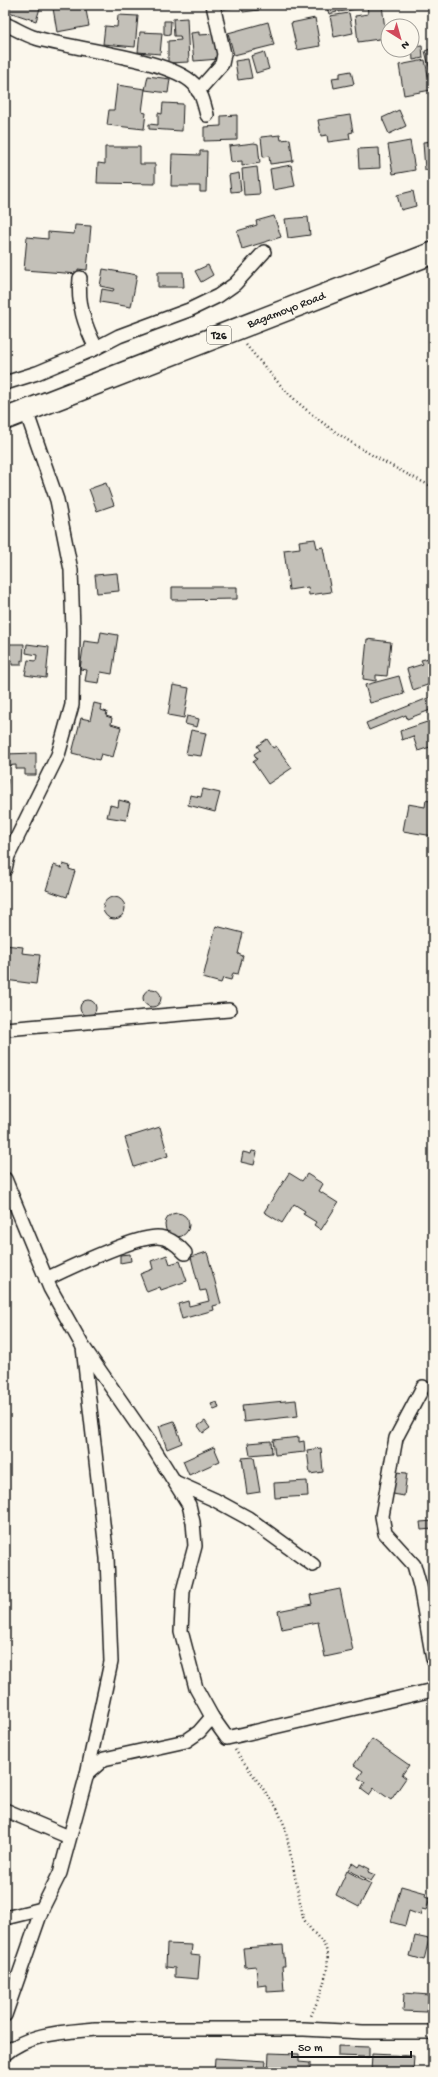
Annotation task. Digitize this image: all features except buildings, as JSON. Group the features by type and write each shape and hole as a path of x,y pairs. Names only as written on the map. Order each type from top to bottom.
{"highway":[{"name":"Bagamoyo Road","path":"5,419 232,329 433,253"}],"street":[{"path":"198,91 222,64 224,54 213,5"},
{"path":"5,24 34,38 124,57 181,74 194,84 203,99 206,115"},
{"path":"5,384 37,373 96,348 119,336 189,310 218,296 235,284 264,252"},
{"path":"80,278 79,300 86,325 96,348"},
{"path":"5,869 8,856 58,755 72,705 73,630 71,570 57,500 26,411"},
{"path":"5,1028 229,1010"},
{"path":"5,1180 46,1279 82,1345 177,1483 189,1505 195,1546 183,1591 181,1632 196,1688 212,1717 227,1738 433,1690"},
{"path":"46,1279 68,1268 146,1239 157,1237 165,1238 173,1242 186,1253"},
{"path":"5,2015 42,1909 60,1873 87,1774 111,1662 107,1558 82,1345"},
{"path":"423,1387 396,1438 382,1516 385,1533 414,1565 420,1586 433,1659"},
{"path":"177,1483 215,1500 248,1518 313,1565"},
{"path":"87,1774 104,1759 186,1740 199,1732 212,1717"},
{"path":"5,1810 69,1836"},
{"path":"5,1918 42,1909"},
{"path":"5,2054 14,2046 40,2037 62,2032 95,2029 304,2029 364,2032 433,2032"}],"path":[{"path":"232,329 286,391 339,435 386,464 433,488"},
{"path":"227,1738 277,1808 285,1827 303,1917 326,1948 327,1966 319,1999 304,2029"}]}
